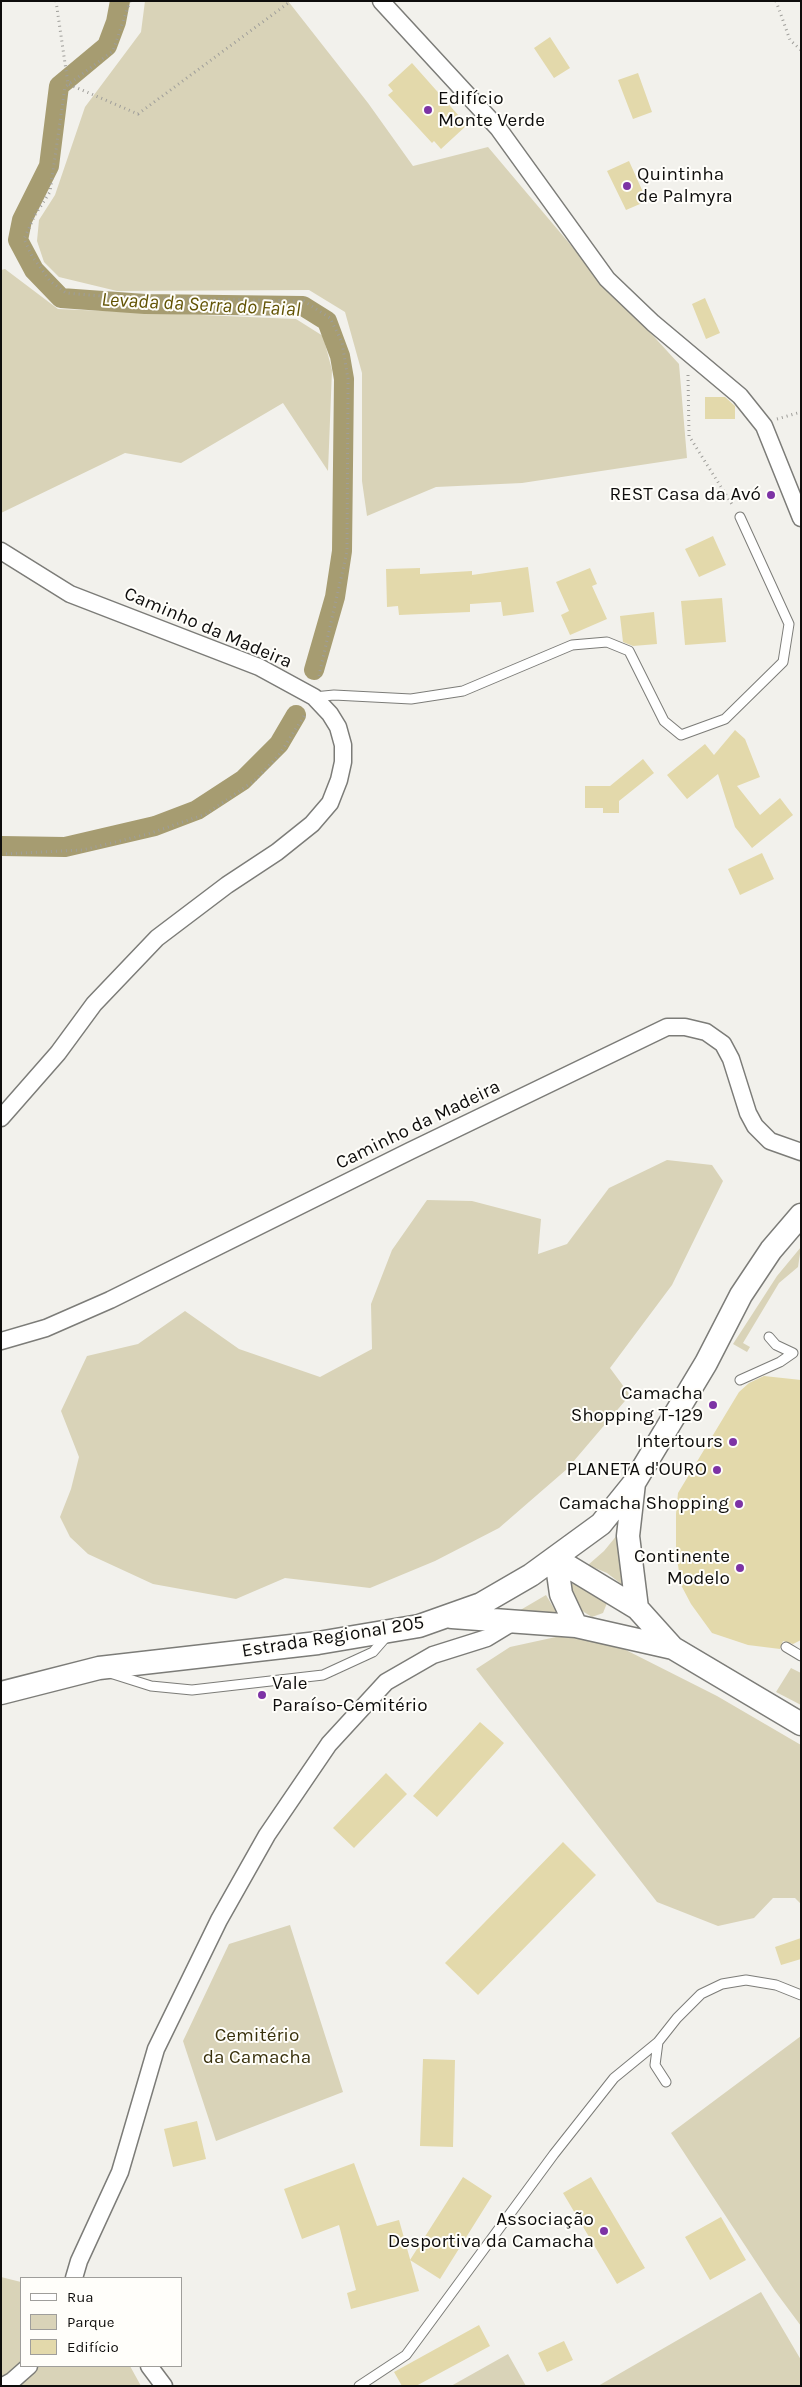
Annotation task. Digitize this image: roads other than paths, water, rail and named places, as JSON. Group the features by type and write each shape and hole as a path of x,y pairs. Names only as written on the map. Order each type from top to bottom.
{"main road":[{"name":"Estrada Regional 205","path":"1,1693 99,1668 318,1643 391,1632 449,1617 481,1604 556,1559 601,1524 634,1484 706,1363 741,1295 771,1250 801,1215"},
{"path":"634,1484 628,1536 637,1608"},
{"path":"556,1559 637,1608 673,1648 801,1724"},
{"path":"556,1559 561,1594 587,1628"},
{"path":"587,1628 637,1608"},
{"path":"449,1617 587,1628 673,1648"}],"street":[{"path":"381,1 498,128 607,279 693,357 740,396 764,426 801,518"},
{"name":"Caminho da Madeira","path":"1,551 70,594 259,667 314,697 330,714 338,727 343,745 343,762 339,780 330,803 312,824 277,852 227,885 157,938 94,1004 58,1053 1,1118"},
{"name":"Caminho da Madeira","path":"1,1341 46,1328 110,1300 419,1146 667,1027 685,1027 706,1032 723,1044 755,1126 770,1141 801,1152"},
{"path":"74,2277 120,2172 156,2050 219,1920 278,1819 329,1744 386,1682 433,1655 487,1638 515,1621"},
{"path":"3,2386 28,2367"},
{"path":"150,2367 164,2386"}],"lane":[{"path":"314,697 334,695 411,699 463,692 572,646 607,642 629,651 664,721 681,735 725,719 783,662 789,624 740,517"},
{"path":"740,1380 780,1362 793,1353 776,1345 769,1337"},
{"path":"99,1668 150,1686 192,1690 254,1684 323,1675 373,1652 391,1632"},
{"path":"786,1647 801,1656"},
{"path":"358,2386 406,2355 554,2154 614,2078 658,2042 677,2018 701,1994 722,1984 746,1980 776,1985 801,1995"},
{"path":"658,2042 656,2065 666,2082"}],"waterway":[{"name":"Levada da Serra do Faial","path":"120,1 116,22 107,46 59,86 49,166 22,220 18,240 34,270 61,298 145,304 303,306 327,321 340,356 344,379 342,551 335,597 314,670"},
{"name":"Levada da Serra do Faial","path":"1,846 65,847 155,826 197,810 243,780 279,744 296,715"}],"place":[{"name":"Edifício Monte Verde","path":"428,110"},
{"name":"Quintinha de Palmyra","path":"627,186"},
{"name":"REST Casa da Avó","path":"771,495"},
{"name":"Camacha Shopping T-129","path":"713,1405"},
{"name":"Intertours","path":"733,1442"},
{"name":"PLANETA d'OURO","path":"717,1470"},
{"name":"Camacha Shopping","path":"739,1504"},
{"name":"Continente Modelo","path":"740,1568"},
{"name":"Vale Paraíso-Cemitério","path":"262,1695"},
{"name":"Associação Desportiva da Camacha","path":"604,2231"}],"park label":[{"name":"Cemitério da Camacha","path":"257,2047"}]}
